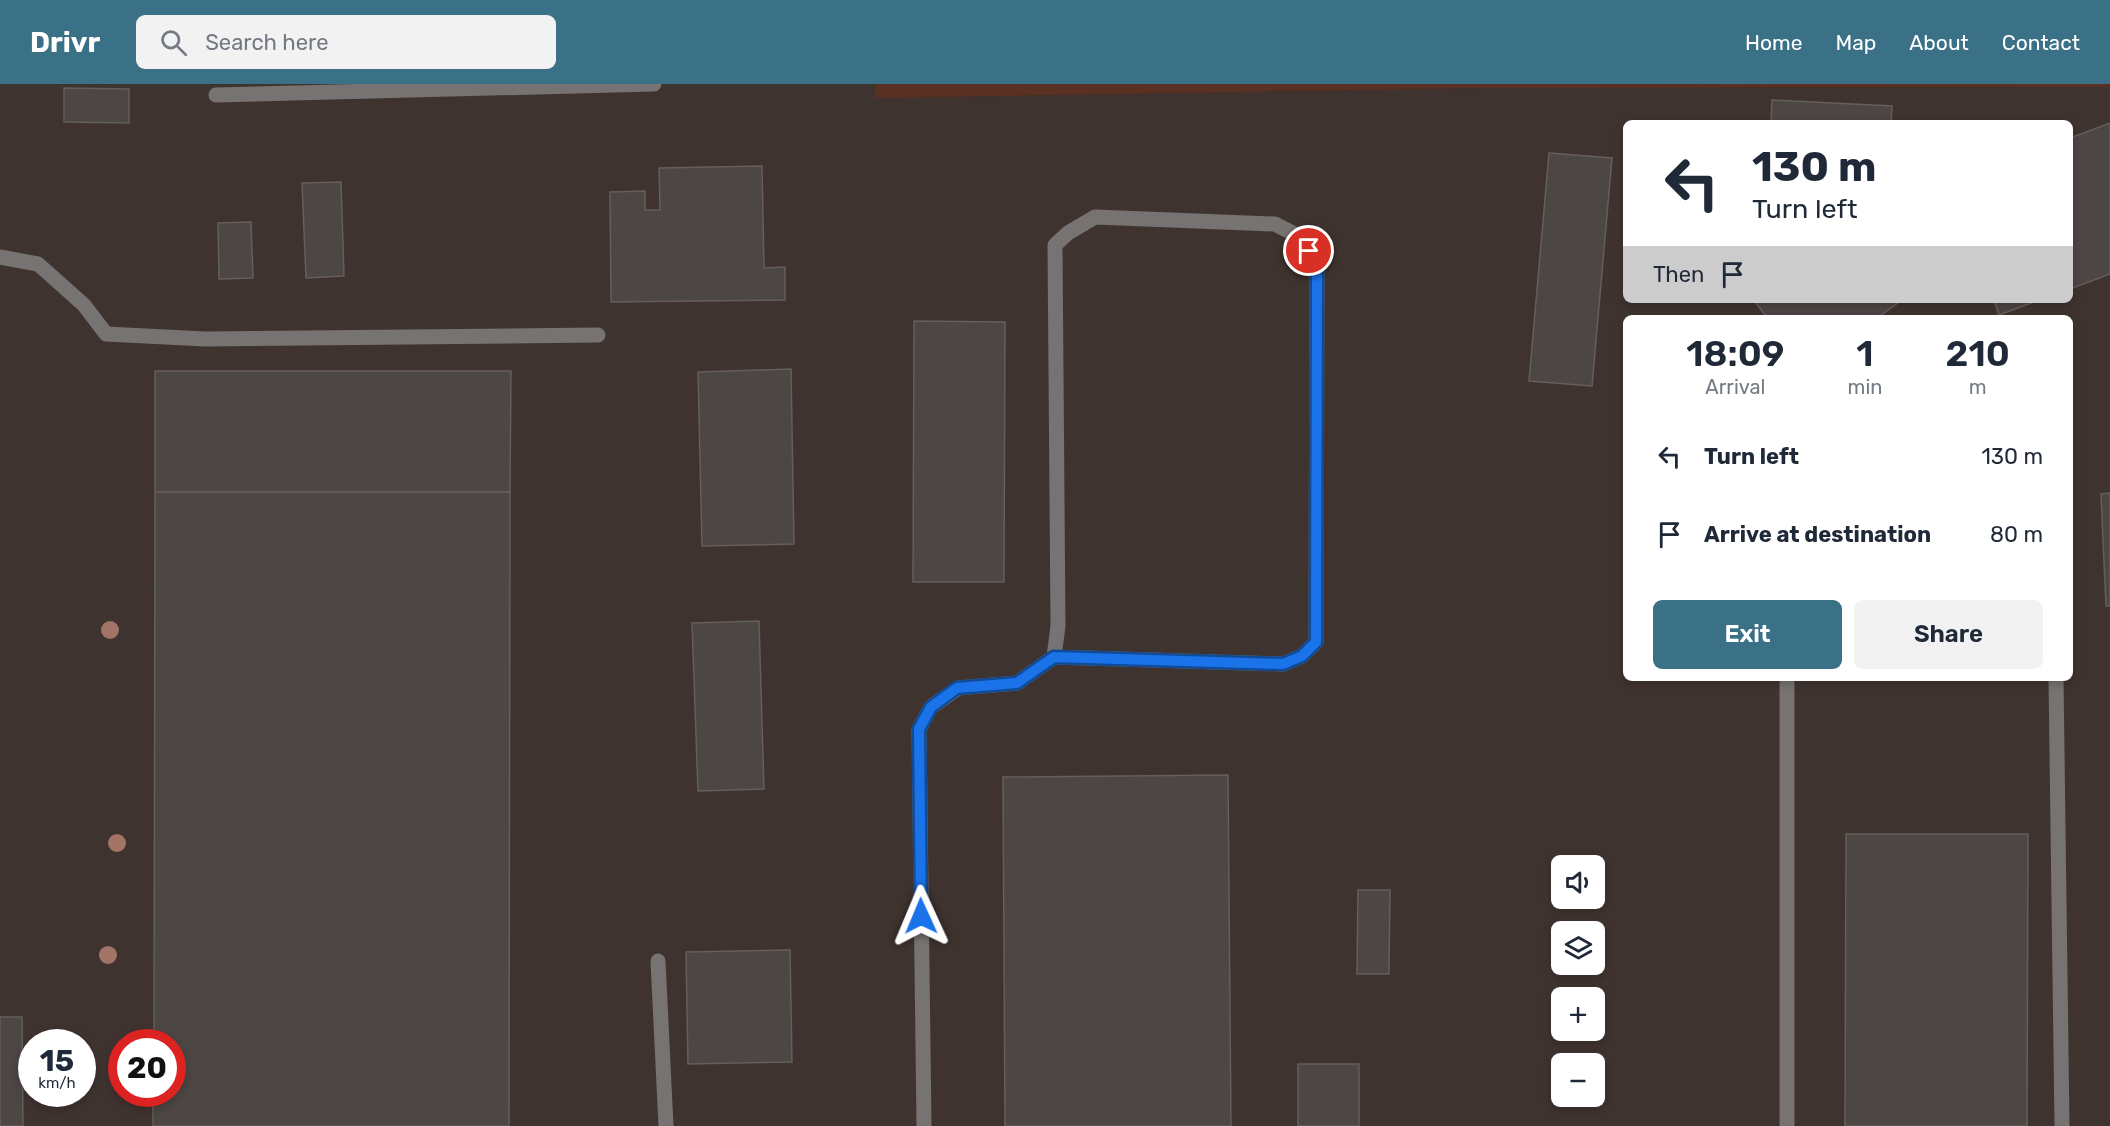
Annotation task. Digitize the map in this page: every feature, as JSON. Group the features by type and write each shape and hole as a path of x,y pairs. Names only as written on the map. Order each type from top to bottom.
{"lane":[{"path":"216,95 654,84"},
{"path":"924,1126 919,729 931,707 957,688 1017,683 1054,657 1283,664 1302,656 1316,642 1317,264 1300,237 1275,224 1095,217 1068,233 1055,245 1058,626 1054,657"},
{"path":"0,257 38,264 84,305 106,334 206,339 598,335"},
{"path":"1787,681 1787,1126"},
{"path":"2056,681 2062,1126"},
{"path":"658,960 666,1126"}],"shaded area":[{"path":"0,84 875,84 875,98 1480,88 2110,87 2110,1126 0,1126"},
{"path":"875,84 2110,84 2110,87 1480,88 875,98"}],"building":[{"path":"64,88 129,89 129,123 64,122"},
{"path":"1772,100 1892,106 1891,120 1771,120"},
{"path":"2110,123 2110,274 2073,288 2073,137"},
{"path":"1549,153 1612,158 1592,386 1529,381"},
{"path":"762,166 764,268 785,267 785,300 611,302 610,192 645,191 645,210 660,210 659,168"},
{"path":"341,182 344,276 306,278 302,183"},
{"path":"251,222 253,278 219,279 218,223"},
{"path":"1756,303 1898,303 1881,315 1765,315"},
{"path":"1995,303 2031,303 1999,315"},
{"path":"914,321 1005,322 1004,582 913,582"},
{"path":"791,369 794,544 702,546 698,372"},
{"path":"155,371 511,371 510,492 155,492"},
{"path":"155,492 510,492 509,1126 153,1126 153,1107 186,1107 186,1029 154,1029"},
{"path":"2110,493 2110,606 2106,606 2101,494"},
{"path":"759,621 764,789 698,791 692,623"},
{"path":"1228,775 1231,1126 1005,1126 1003,777"},
{"path":"1846,834 2028,834 2027,1126 1845,1126"},
{"path":"1358,890 1390,890 1389,974 1357,974"},
{"path":"790,950 792,1062 688,1064 686,952"},
{"path":"0,1017 22,1017 22,1029 18,1029 18,1107 23,1107 23,1126 0,1126"},
{"path":"1298,1064 1359,1064 1359,1126 1298,1126"}],"route":[{"path":"921,916 919,729 931,707 957,688 1017,683 1054,657 1283,664 1302,656 1316,642 1317,264 1309,251"}]}
